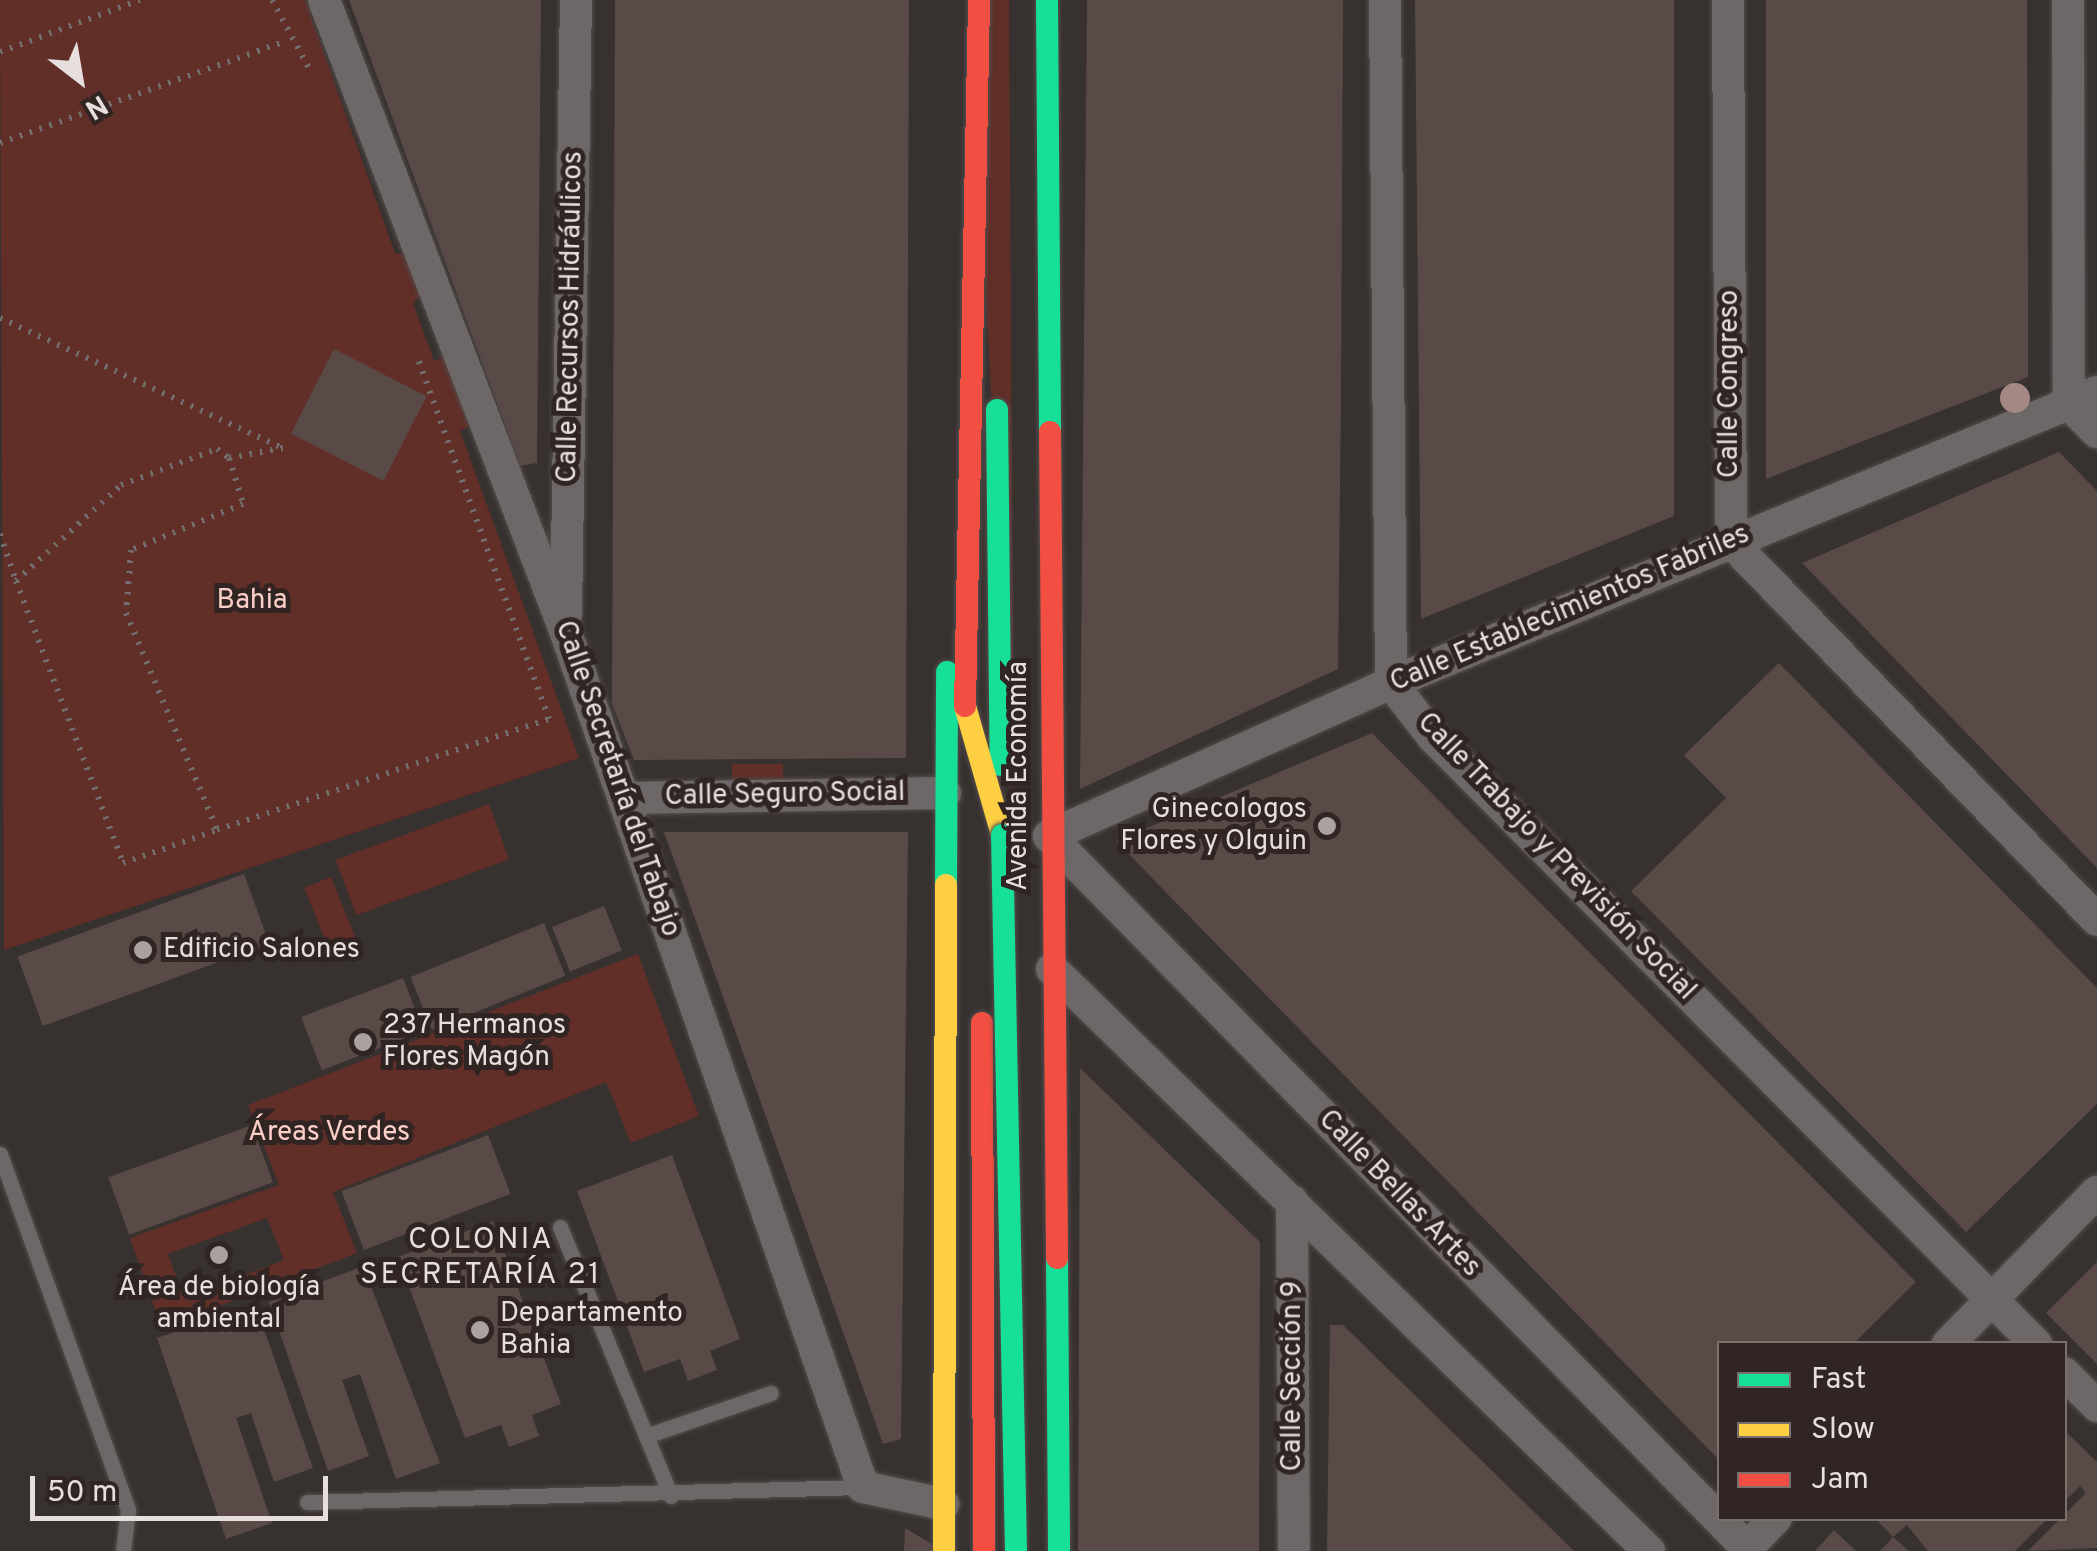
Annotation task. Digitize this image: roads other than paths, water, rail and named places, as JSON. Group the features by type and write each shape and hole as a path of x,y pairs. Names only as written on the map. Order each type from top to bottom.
{"main road":[{"path":"944,1551 945,793 955,0"},
{"path":"979,0 965,352 965,711 1002,835"},
{"path":"994,0 1002,835 1016,1551"},
{"name":"Avenida Economía","path":"1047,0 1048,836 1059,1551"},
{"path":"984,1551 982,999 997,922 1048,836"}],"street":[{"name":"Calle Secretaría del Tabajo","path":"324,0 566,633 863,1487"},
{"name":"Calle Recursos Hidráulicos","path":"566,633 576,0"},
{"path":"1386,0 1390,683"},
{"name":"Calle Congreso","path":"1728,0 1731,542"},
{"path":"2068,0 2083,398 2097,432"},
{"name":"Calle Establecimientos Fabriles","path":"1048,836 1390,683 2083,398"},
{"path":"1731,542 2097,920"},
{"name":"Calle Trabajo y Previsión Social","path":"1390,683 1433,737 2033,1341"},
{"name":"Calle Seguro Social","path":"624,798 945,793"},
{"name":"Calle Bellas Artes","path":"1048,836 1717,1519"},
{"path":"1052,969 1649,1551"},
{"path":"1951,1341 2097,1192"},
{"name":"Calle Sección 9","path":"1292,1201 1294,1551"},
{"path":"2067,1376 2097,1406"},
{"path":"863,1487 943,1504"},
{"name":"Calle Bellas Artes","path":"1719,1521 1747,1550"},
{"path":"1747,1550 1773,1521"}],"lane":[{"path":"0,1154 128,1510 122,1551"},
{"path":"560,1226 671,1496"},
{"path":"646,1436 771,1394"},
{"path":"307,1502 671,1496 863,1487"}],"place":[{"name":"Ginecologos Flores y Olguin","path":"1327,826"},
{"name":"Edificio Salones","path":"143,950"},
{"name":"237 Hermanos Flores Magón","path":"363,1042"},
{"name":"Área de biología ambiental","path":"219,1255"},
{"name":"Departamento Bahia","path":"480,1330"}],"district":[{"name":"COLONIA SECRETARÍA 21","path":"481,1258"}],"park label":[{"name":"Bahia","path":"252,601"},
{"name":"Áreas Verdes","path":"329,1133"}]}
